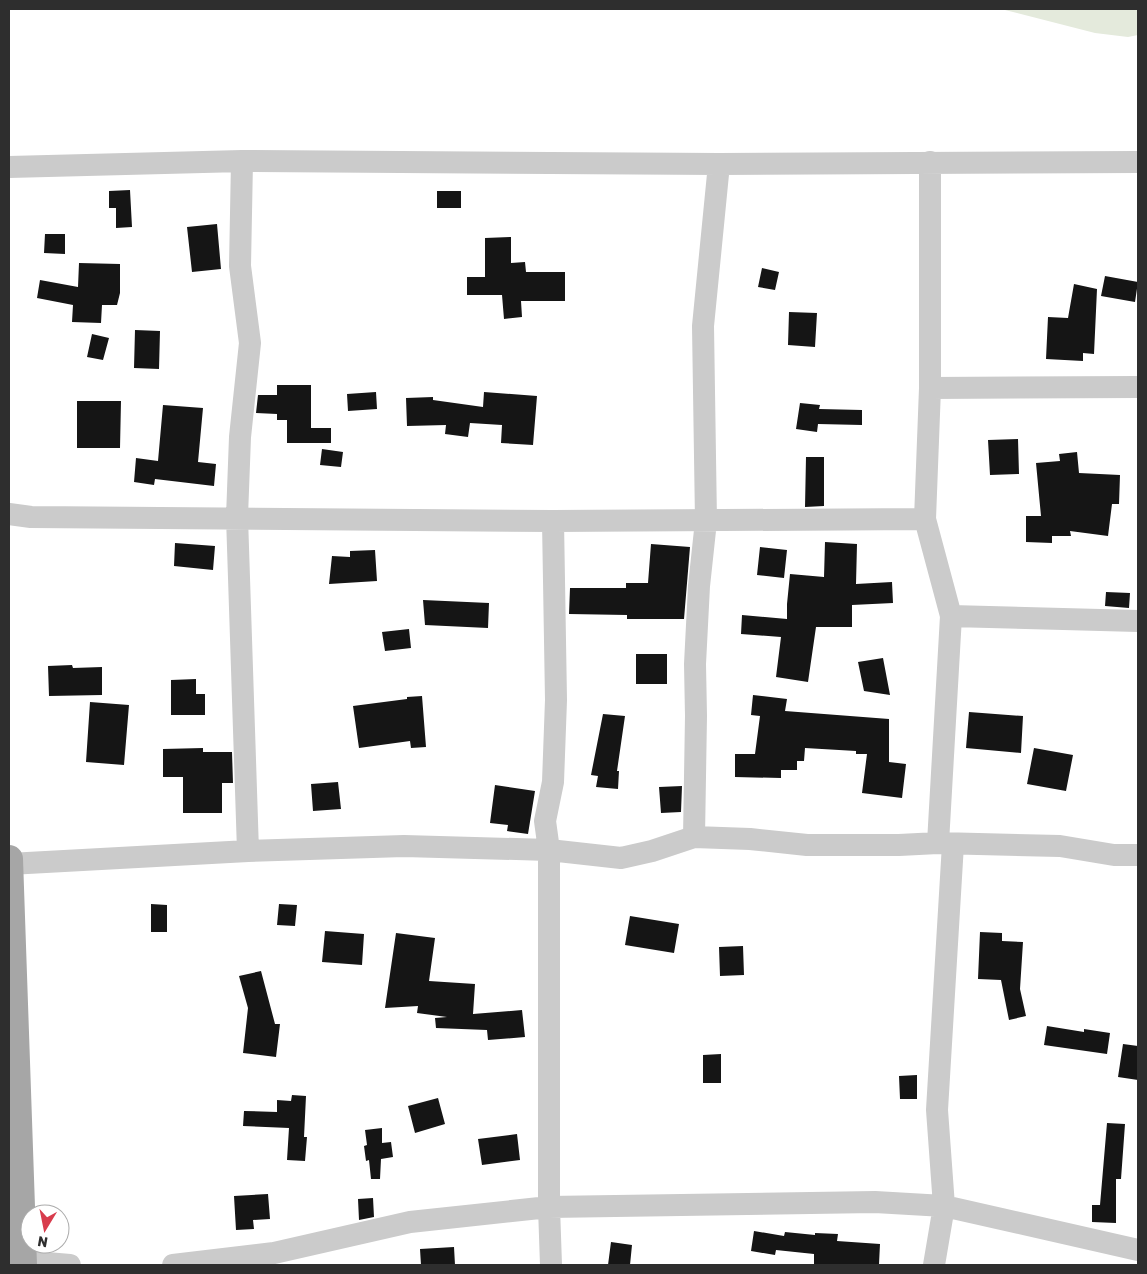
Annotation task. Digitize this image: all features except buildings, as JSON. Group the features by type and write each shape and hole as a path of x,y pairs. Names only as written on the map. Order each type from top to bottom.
{"main road":[{"path":"9,859 23,1263"}],"street":[{"path":"242,161 240,266 250,343 240,437 237,517 248,851"},
{"path":"9,167 242,161 719,164 1138,162"},
{"path":"930,162 930,388 925,519 951,616 937,1110 944,1206 934,1265"},
{"path":"694,837 695,664 699,586 706,521 703,326 719,164"},
{"path":"930,388 1138,387"},
{"path":"9,514 31,517 237,517 553,521 925,519"},
{"path":"551,1265 549,1207 549,850 545,821 553,782 556,700 553,521"},
{"path":"951,616 1138,621"},
{"path":"9,864 248,851 404,846 549,850 621,858 652,851 694,837 750,839 806,845 946,844 1060,846 1114,855 1138,856"},
{"path":"173,1265 274,1259 410,1222 549,1207 876,1202 944,1206 1138,1250"},
{"path":"23,1263 70,1265"}],"shaded area":[{"path":"1001,9 1138,9 1138,35 1128,37 1095,33"}]}
